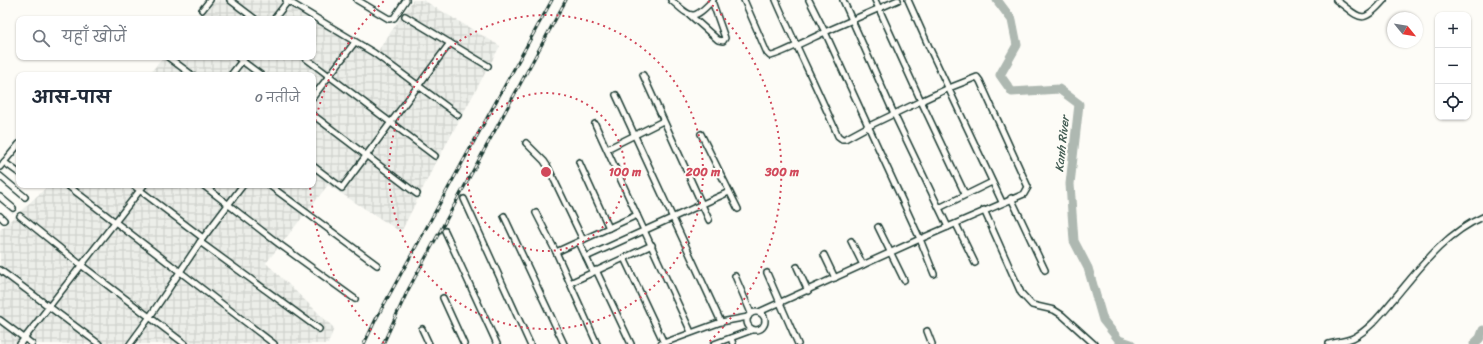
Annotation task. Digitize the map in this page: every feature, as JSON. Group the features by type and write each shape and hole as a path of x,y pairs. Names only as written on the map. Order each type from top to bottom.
{"street":[{"path":"202,10 210,0"},
{"path":"230,0 251,16"},
{"path":"357,0 392,20 404,1"},
{"path":"671,0 718,40 723,41 725,38 712,0 700,13 695,16 690,15"},
{"path":"744,0 767,53 770,56 775,56 796,45 898,0"},
{"path":"624,258 662,343 721,322 759,312 780,304 984,210 1024,194 1028,188 980,81 974,77 868,126 845,139 842,139 838,136 816,84 796,45 776,0"},
{"path":"809,0 920,239 934,274"},
{"path":"843,0 894,114 948,227"},
{"path":"875,0 965,194"},
{"path":"908,0 1002,202"},
{"path":"1336,0 1361,18 1367,17 1384,0"},
{"path":"276,16 287,1 312,16"},
{"path":"405,16 488,66"},
{"path":"316,18 374,53 458,116"},
{"path":"316,93 355,42"},
{"path":"316,168 342,188 450,43"},
{"path":"172,60 188,72"},
{"path":"233,72 240,60"},
{"path":"243,60 257,72"},
{"path":"308,60 435,156"},
{"path":"643,75 709,220"},
{"path":"616,95 721,322"},
{"path":"316,117 417,194"},
{"path":"607,149 663,121"},
{"path":"595,124 691,332"},
{"path":"701,134 738,209"},
{"path":"526,143 548,167 581,241 586,257 595,271 631,344"},
{"path":"0,167 16,152"},
{"path":"4,162 16,171"},
{"path":"580,162 609,228"},
{"path":"0,176 25,197"},
{"path":"939,208 992,182"},
{"path":"71,188 274,344"},
{"path":"137,188 201,240 319,329"},
{"path":"207,188 355,299"},
{"path":"130,344 201,240 242,188"},
{"path":"273,188 377,265"},
{"path":"20,344 140,190"},
{"path":"586,257 729,192"},
{"path":"0,197 13,208"},
{"path":"1011,198 1045,270"},
{"path":"464,200 530,344"},
{"path":"984,210 1021,293 1028,302 1032,305 1054,310 1062,315 1094,344"},
{"path":"536,213 556,252 597,344"},
{"path":"556,252 637,215"},
{"path":"20,216 149,318 185,344"},
{"path":"504,216 564,344"},
{"path":"1329,344 1354,338 1364,330 1386,308 1445,242 1457,231 1483,217"},
{"path":"956,224 974,263"},
{"path":"878,227 904,280"},
{"path":"445,231 497,344"},
{"path":"851,242 863,265"},
{"path":"570,283 652,245"},
{"path":"824,255 835,278"},
{"path":"797,267 808,291"},
{"path":"0,270 99,344"},
{"path":"767,272 798,344"},
{"path":"735,276 749,315 747,324 752,330"},
{"path":"443,298 464,344"},
{"path":"714,344 752,330 759,330 765,323 764,316 759,312"},
{"path":"0,320 32,344"},
{"path":"422,330 429,344"},
{"path":"927,331 932,344"},
{"path":"731,338 733,344"}],"shaded area":[{"path":"216,0 282,0 309,16 202,16"},
{"path":"413,0 423,0 500,46 431,172 401,232 328,185 266,263 334,328 328,344 0,344 0,230 46,188 316,188 316,72 151,72 161,60 316,60 316,20 375,55"}],"waterway":[{"name":"Kanh River","path":"997,0 1012,20 1017,45 1000,75 1012,92 1059,89 1079,104 1070,184 1074,241 1088,268 1103,320 1119,340 1131,344"},
{"name":"Kanh River","path":"1474,344 1480,338 1483,330"}],"railway":[{"path":"364,344 376,319 552,0"},
{"path":"383,344 408,290 566,0"}]}
